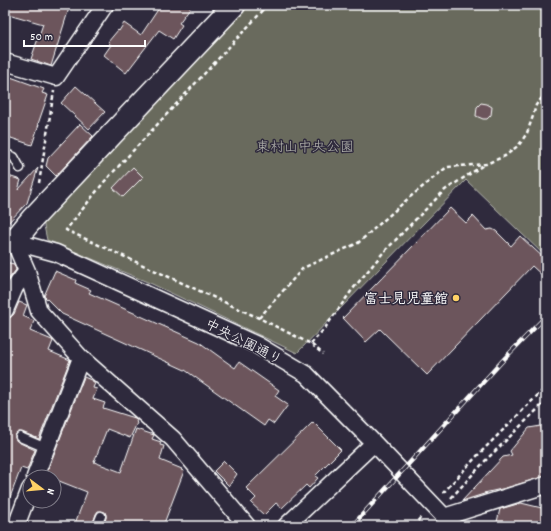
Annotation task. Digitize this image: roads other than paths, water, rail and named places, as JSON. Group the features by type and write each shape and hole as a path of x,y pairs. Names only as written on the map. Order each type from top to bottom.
{"street":[{"path":"5,62 56,77 105,5"},
{"path":"234,5 44,207 9,240 27,271 39,311 81,358 172,439 247,526"},
{"name":"中央公園通り","path":"9,240 56,253 257,345 306,374 374,443 444,518"},
{"path":"5,310 15,287 27,271"},
{"path":"38,469 81,358"},
{"path":"286,526 374,443"},
{"path":"444,518 546,485"},
{"path":"16,526 22,509"}],"lane":[{"path":"5,154 14,157 20,168"},
{"path":"20,437 46,448"},
{"path":"97,526 101,516"}],"railway":[{"path":"352,526 505,358 546,316"}],"place":[{"name":"富士見児童館","path":"456,298"}],"park label":[{"name":"東村山中央公園","path":"305,146"}]}
